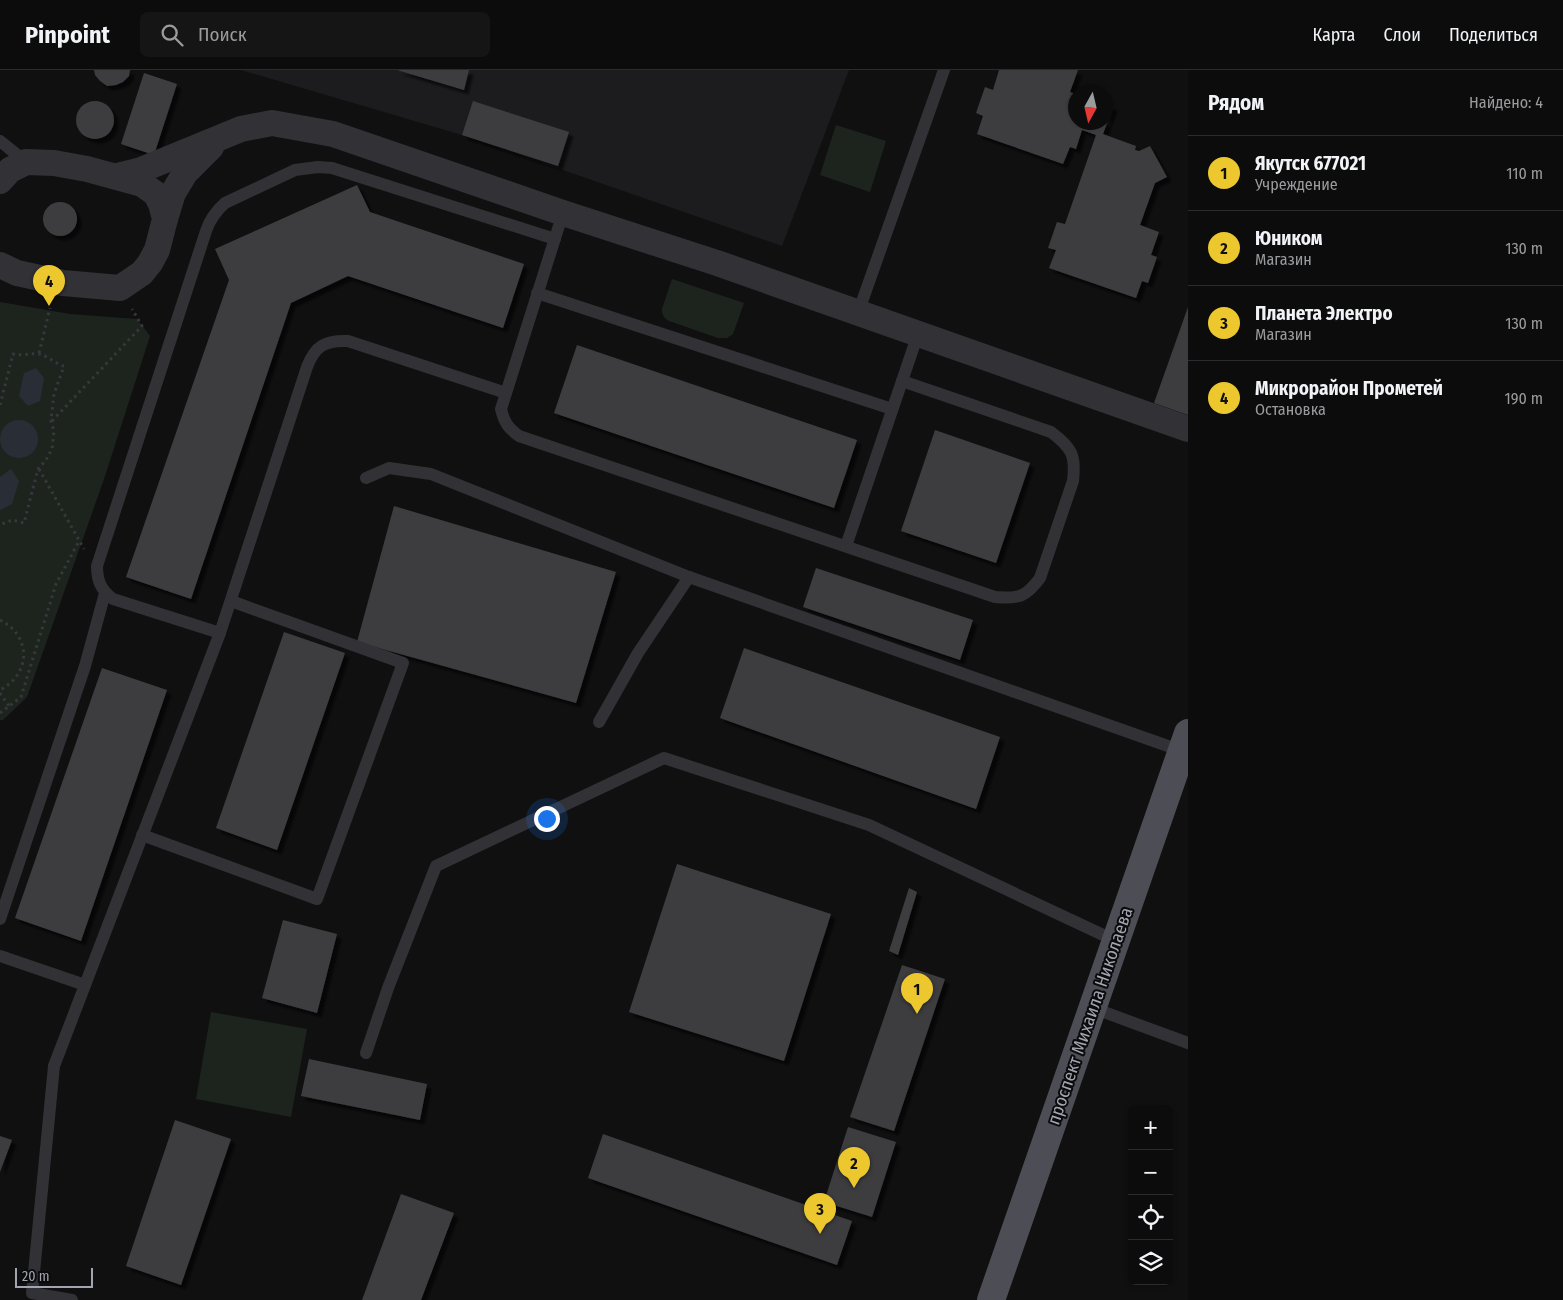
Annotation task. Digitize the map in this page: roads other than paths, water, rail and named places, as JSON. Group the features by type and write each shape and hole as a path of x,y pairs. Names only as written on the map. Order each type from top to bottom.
{"main road":[{"name":"проспект Михаила Николаева","path":"991,1300 1116,941 1180,780 1185,742"}],"street":[{"path":"117,176 141,170 241,129 272,123 333,134 563,213 717,263 1188,429"},
{"path":"0,265 17,273 62,284 120,288 142,274 150,262 157,250 173,194 185,174 220,137"},
{"path":"0,181 10,170 26,162 54,163 87,169 142,184 156,194 165,219"}],"lane":[{"path":"858,313 944,70"},
{"path":"0,141 26,162"},
{"path":"220,633 113,598 105,593 99,585 97,577 97,566 209,222 216,211 225,203 295,170 318,167 332,168 555,239"},
{"path":"563,213 502,409 504,421 510,429 519,436 995,597 1012,599 1032,590 1040,578 1074,481 1075,466 1066,443 1052,432 902,381"},
{"path":"537,294 892,409"},
{"path":"846,546 918,334"},
{"path":"72,1300 32,1293 54,1066 220,633 311,356 326,343 348,341 506,393"},
{"path":"366,478 389,468 431,474 689,578 1185,742"},
{"path":"599,722 638,653 689,578"},
{"path":"0,919 85,666 105,593"},
{"path":"142,835 317,898 403,663 231,601"},
{"path":"366,1053 388,988 436,866 664,758 869,825 1116,941"},
{"path":"0,956 85,985"},
{"path":"1092,1008 1188,1043"}],"place":[{"name":"Микрорайон Прометей","path":"49,306"},
{"name":"Якутск 677021","path":"917,1014"},
{"name":"Юником","path":"854,1188"},
{"name":"Планета Электро","path":"820,1234"}]}
